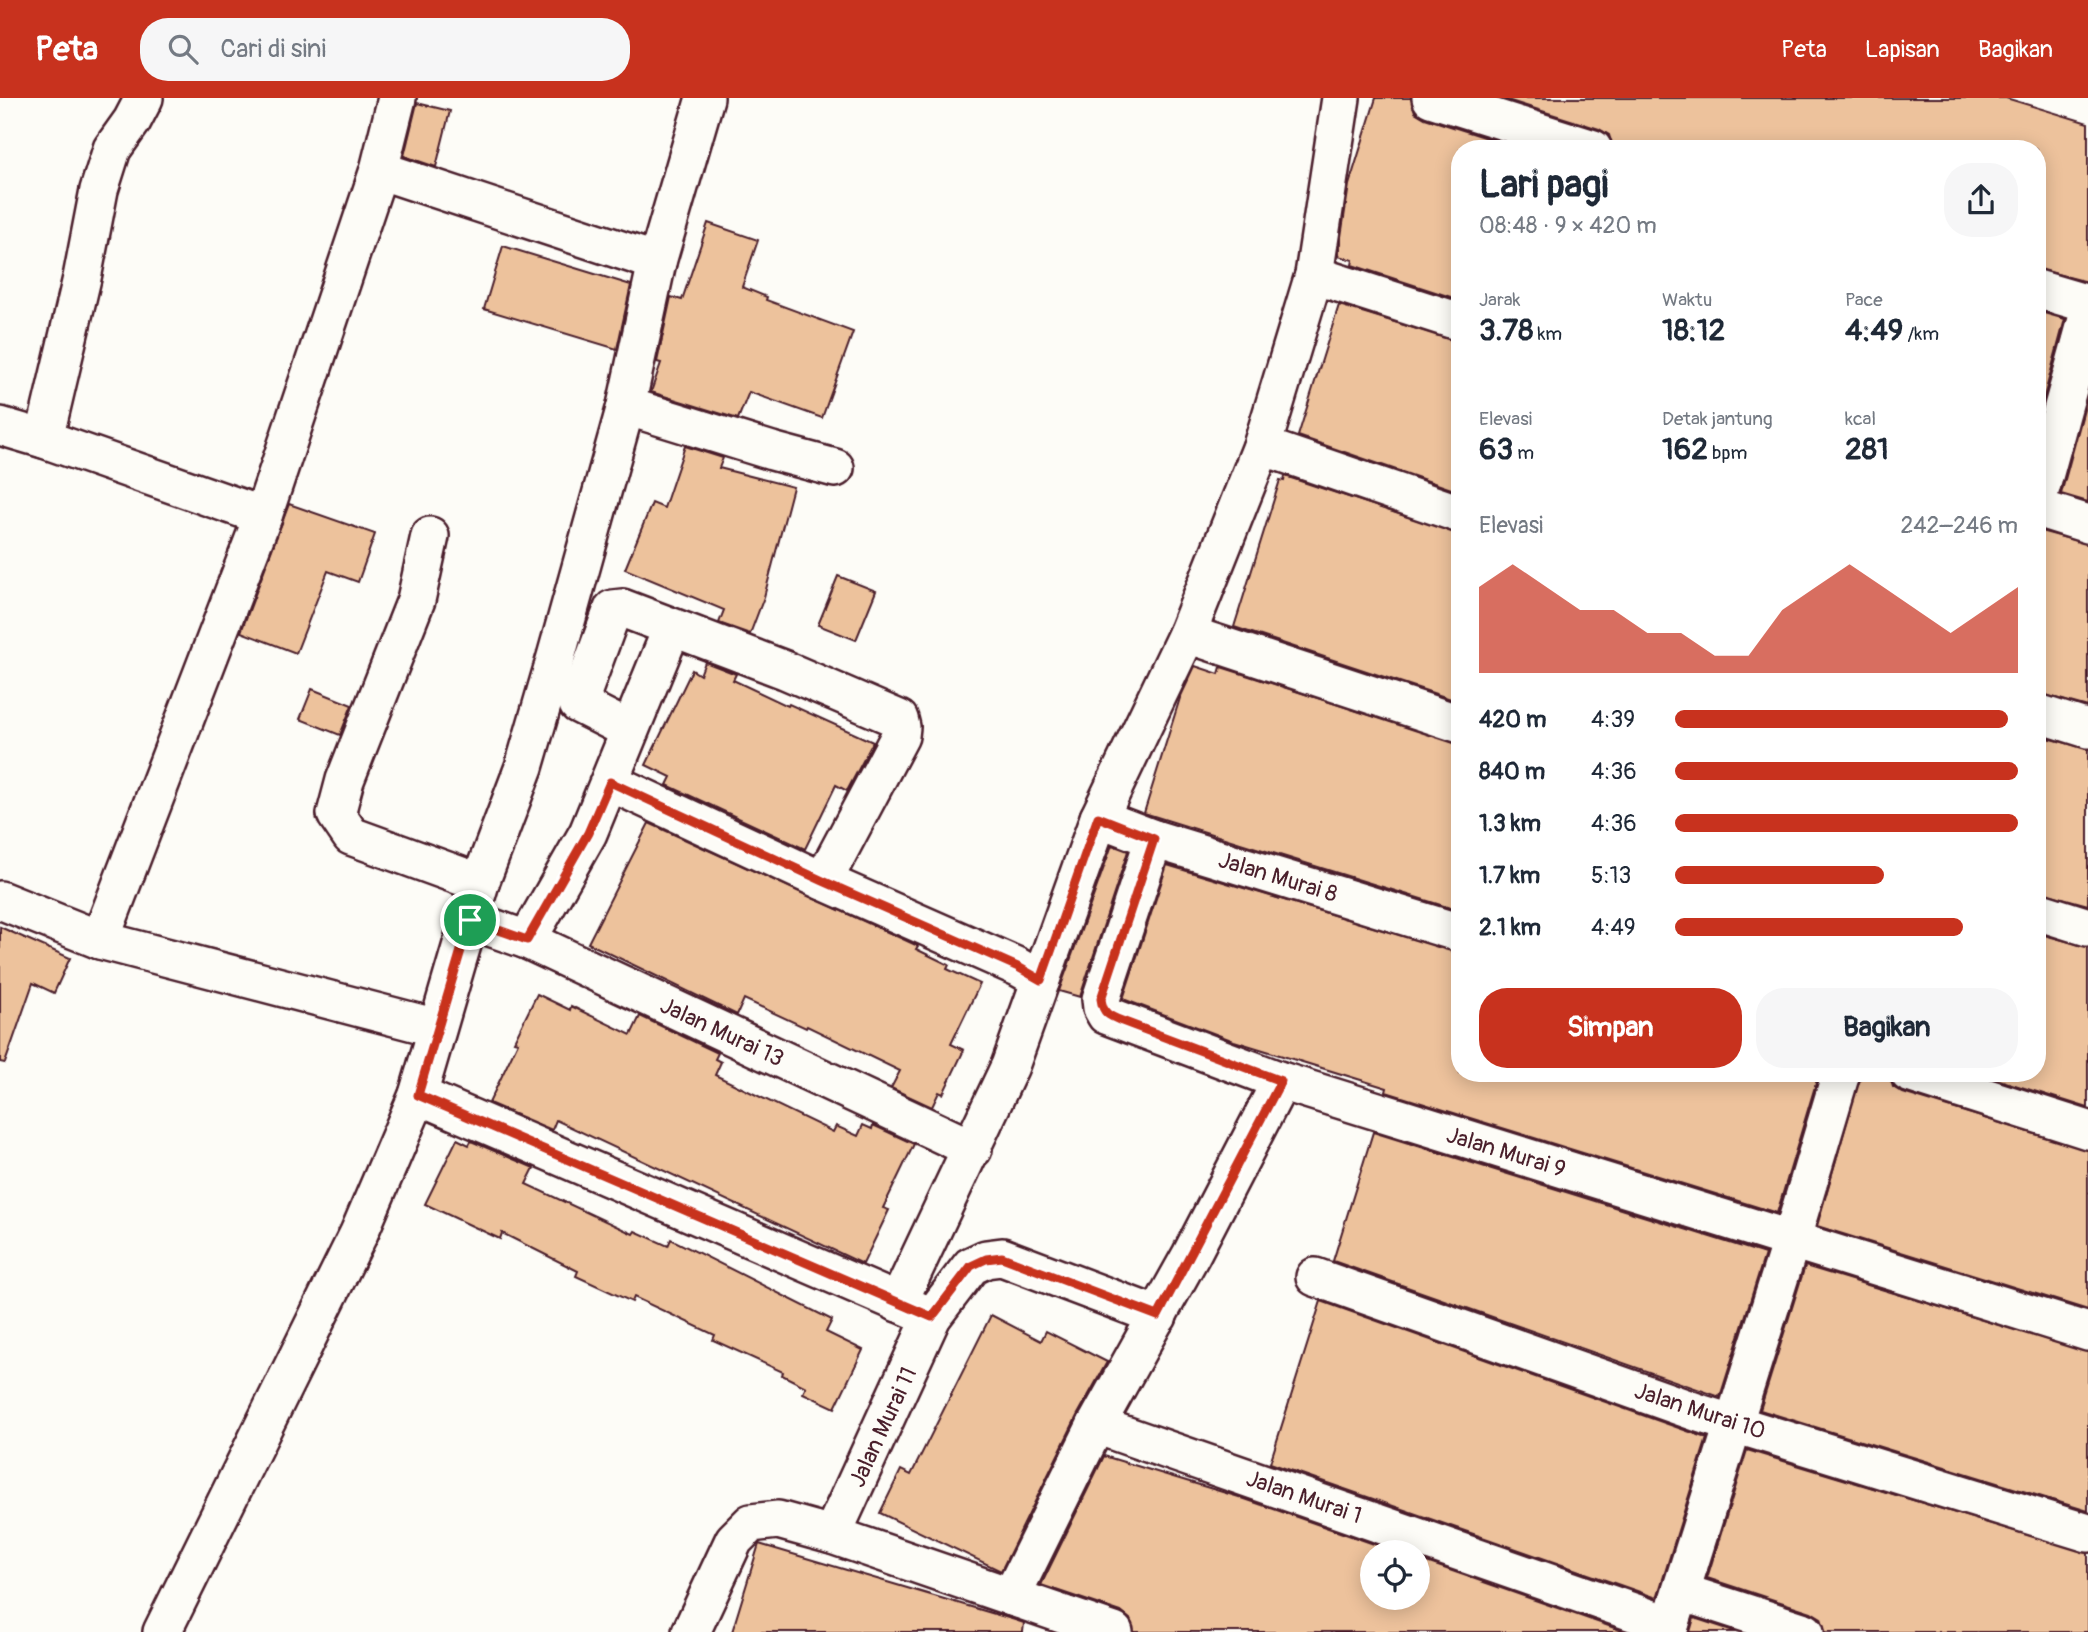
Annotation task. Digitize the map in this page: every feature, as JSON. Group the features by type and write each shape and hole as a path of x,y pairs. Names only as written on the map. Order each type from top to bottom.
{"street":[{"path":"44,439 82,278 99,190 112,149 144,98"},
{"path":"100,940 263,516 379,170 397,98"},
{"path":"162,1632 359,1233 418,1095 480,883 524,767 626,406 657,262 705,98"},
{"path":"898,1303 1010,1066 1098,817 1187,634 1262,446 1314,275 1341,98"},
{"path":"1431,98 1564,140"},
{"path":"379,170 657,262"},
{"path":"1314,275 1451,319"},
{"path":"2046,292 2088,304"},
{"path":"2046,469 2088,316"},
{"path":"626,406 835,468"},
{"path":"0,426 263,516"},
{"path":"1262,446 1451,511"},
{"path":"2046,511 2088,524"},
{"path":"430,536 416,600 345,780 336,814 351,836 480,883"},
{"path":"629,730 578,704 613,609 622,608 785,670 899,719 900,736 823,881"},
{"path":"527,940 588,833 672,628"},
{"path":"1187,634 1451,721"},
{"path":"2046,717 2088,729"},
{"path":"610,782 823,881 1018,967 1041,980"},
{"name":"Jalan Murai 8","path":"1098,817 1154,839 1451,930"},
{"name":"Jalan Murai 9","path":"1154,839 1101,999 1106,1015 1281,1081 2088,1332"},
{"path":"0,900 100,940 437,1028"},
{"path":"2046,914 2088,927"},
{"name":"Jalan Murai 13","path":"470,920 527,940 973,1149"},
{"path":"1011,1597 1096,1425 1158,1316 1281,1081"},
{"path":"1673,1617 1838,1082"},
{"path":"1937,1082 2088,1130"},
{"path":"418,1095 932,1317"},
{"name":"Jalan Murai 11","path":"832,1535 932,1317 971,1266 986,1259 1002,1257 1158,1316"},
{"name":"Jalan Murai 10","path":"1315,1277 1702,1414 2088,1532"},
{"name":"Jalan Murai 1","path":"1096,1425 1673,1617 1805,1632"},
{"path":"691,1632 734,1540 751,1523 778,1520 832,1535 1114,1632"}],"building":[{"path":"1376,98 1411,98 1415,112 1425,118 1494,140 1451,140 1451,297 1352,265 1353,260 1338,256 1349,185"},
{"path":"1501,98 2006,98 2088,123 2088,282 2046,271 2046,140 1610,140 1609,135 1599,129"},
{"path":"417,103 450,111 436,167 404,156"},
{"path":"708,223 758,240 742,287 767,297 766,300 853,332 822,418 749,392 738,419 651,392 661,363 657,362 671,297 682,300"},
{"path":"503,246 631,285 617,349 484,309"},
{"path":"1339,305 1451,339 1451,489 1298,436"},
{"path":"2046,314 2065,319 2046,390"},
{"path":"2088,395 2088,502 2061,494"},
{"path":"685,446 723,458 719,468 793,487 764,597 750,634 719,623 724,610 625,569 652,503 664,508"},
{"path":"1285,476 1451,531 1451,699 1234,627 1280,480 1284,481"},
{"path":"289,504 375,534 358,582 328,571 296,653 241,632"},
{"path":"2046,532 2088,544 2088,707 2046,695"},
{"path":"838,576 876,591 856,640 818,625"},
{"path":"705,662 736,674 733,680 873,742 847,791 836,785 805,849 667,785 671,777 646,765 692,670 700,675"},
{"path":"1195,666 1219,674 1221,667 1451,741 1451,908 1144,813 1180,698"},
{"path":"312,689 352,705 340,735 300,719"},
{"path":"2046,737 2088,749 2088,905 2046,893"},
{"path":"649,823 918,946 916,949 949,965 947,969 980,984 951,1044 964,1050 943,1094 939,1092 932,1107 891,1088 900,1071 807,1026 806,1028 744,999 737,1015 588,943"},
{"path":"1112,845 1128,851 1080,997 1059,991"},
{"path":"1167,865 1451,950 1451,1082 1816,1082 1777,1213 1386,1092 1387,1088 1234,1041 1123,999"},
{"path":"0,927 70,958 54,993 33,983 5,1063 0,1062"},
{"path":"2046,935 2088,947 2088,1108 2006,1082 2046,1082"},
{"path":"537,994 570,1010 571,1006 631,1035 640,1016 718,1053 715,1059 721,1062 715,1075 833,1132 836,1126 858,1136 863,1125 872,1129 873,1125 914,1144 883,1208 889,1210 863,1264 556,1120 552,1130 489,1103 518,1042 514,1041"},
{"path":"1858,1082 1892,1082 1893,1087 1903,1093 2088,1150 2088,1310 1817,1226"},
{"path":"1373,1132 1765,1254 1720,1397 1333,1261"},
{"path":"457,1139 469,1145 471,1141 534,1168 526,1184 633,1234 635,1231 668,1246 671,1239 832,1320 826,1332 863,1350 835,1408 803,1393 806,1387 782,1375 783,1372 713,1340 715,1335 634,1297 632,1302 576,1276 578,1271 502,1233 500,1239 425,1204"},
{"path":"1805,1266 2088,1352 2088,1511 1760,1410"},
{"path":"1321,1301 1707,1438 1657,1598 1270,1463"},
{"path":"991,1315 1041,1341 1046,1331 1107,1362 1077,1416 1001,1571 880,1513 901,1470 911,1475"},
{"path":"1747,1450 2088,1553 2088,1632 1825,1632 1821,1618 1811,1612 1707,1578"},
{"path":"1104,1456 1239,1497 1363,1540 1360,1540 1360,1610 1430,1610 1430,1563 1626,1632 1134,1632 1130,1619 1121,1612 1041,1585"},
{"path":"759,1544 1024,1623 1023,1632 732,1632"},
{"path":"1694,1618 1737,1632 1690,1632"}],"route":[{"path":"610,782 823,881 1018,967 1041,980 1098,817 1154,839 1101,999 1106,1015 1281,1081 1158,1316 1002,1257 986,1259 971,1266 932,1317 418,1095 470,920 527,940 588,833 610,782"}]}
